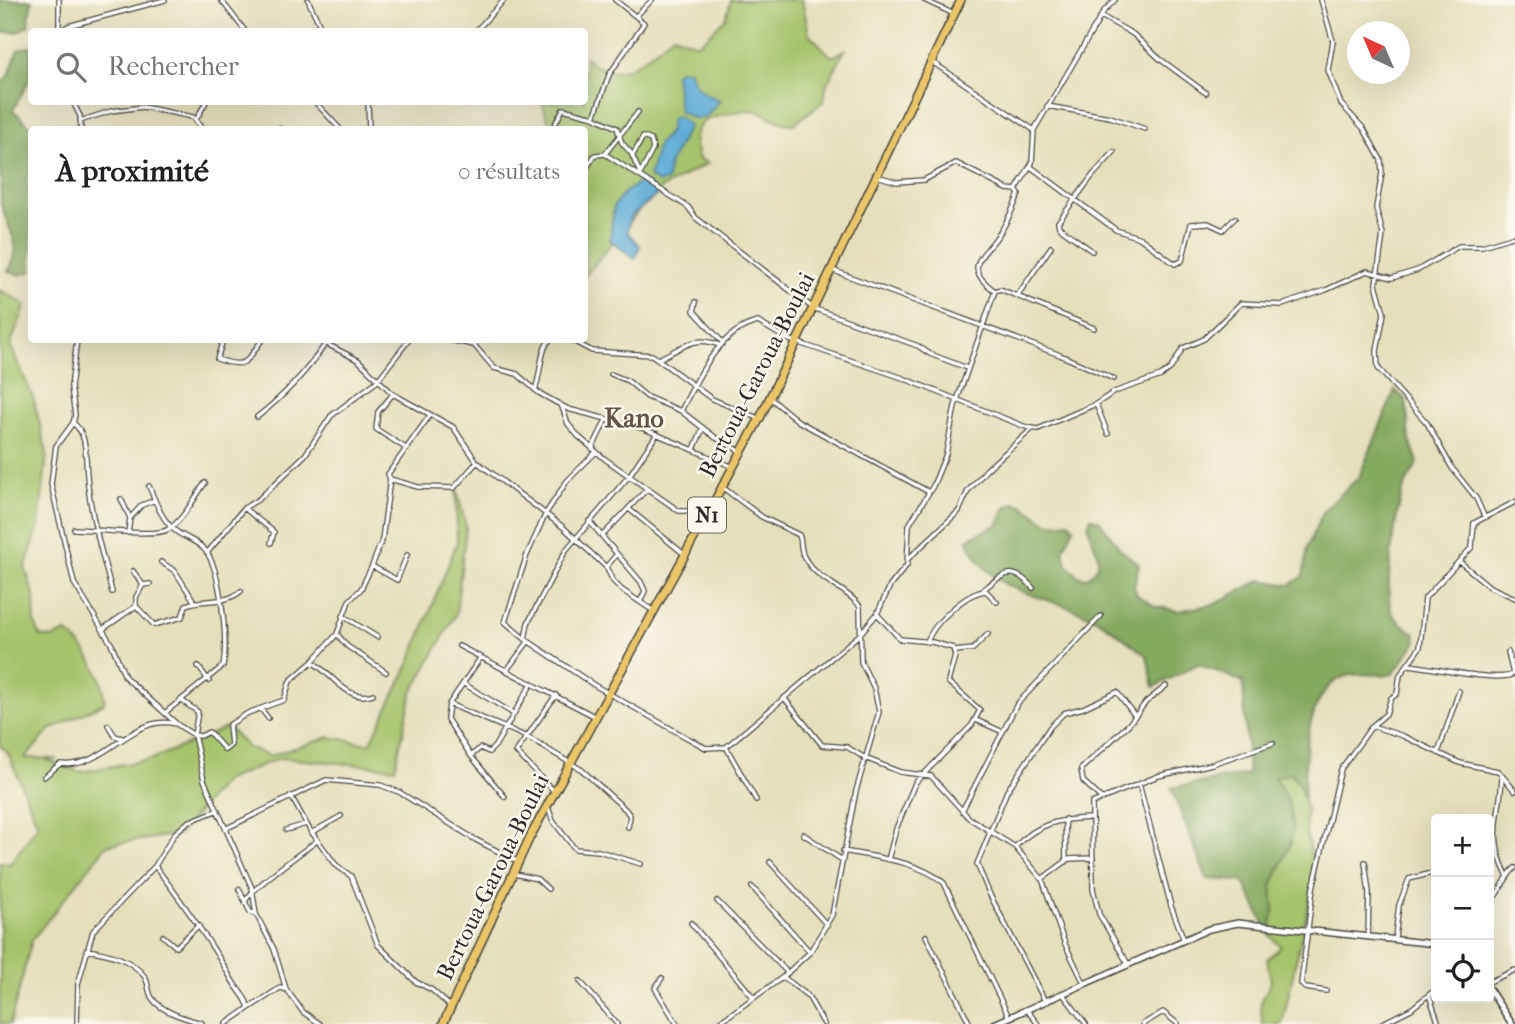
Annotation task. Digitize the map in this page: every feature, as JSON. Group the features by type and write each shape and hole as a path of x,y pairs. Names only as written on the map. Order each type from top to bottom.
{"highway":[{"name":"Bertoua-Garoua-Boulai","path":"443,1024 548,804 760,418 961,0"}],"street":[{"path":"59,0 59,28"},
{"path":"65,28 165,0"},
{"path":"221,0 243,28"},
{"path":"308,0 321,28"},
{"path":"479,28 504,0"},
{"path":"594,117 609,75 644,23 615,0"},
{"path":"636,16 652,0"},
{"path":"924,0 954,14"},
{"path":"1016,190 1034,155 1034,130 1101,16 1115,0"},
{"path":"1321,0 1333,41 1328,70 1341,104 1364,129 1381,160 1377,208 1383,234 1376,284 1384,313 1377,351 1378,368 1427,423 1452,468 1476,498 1484,516"},
{"path":"1101,16 1133,34 1160,59 1206,93"},
{"path":"932,62 989,103 1034,130"},
{"path":"74,105 80,126"},
{"path":"197,120 204,105"},
{"path":"318,105 337,126"},
{"path":"368,105 369,126"},
{"path":"80,121 134,106 197,120 201,126"},
{"path":"1048,106 1110,117 1145,129"},
{"path":"554,126 563,109 594,117 617,128 622,143 641,175"},
{"path":"605,154 638,112"},
{"path":"632,156 643,137 651,140 653,149 641,175"},
{"path":"1092,251 1059,227 1058,222 1114,152"},
{"path":"588,166 595,155 605,154 622,167 641,175 688,207 696,218 813,308 918,346 930,354 967,368"},
{"path":"877,176 897,182 923,180 956,163 1007,189 1016,190"},
{"path":"1030,167 1116,229 1140,238 1175,264 1182,261 1191,224 1208,223 1223,230 1235,218"},
{"path":"995,291 981,279 976,266 978,259 1002,230 1019,194 1016,190"},
{"path":"606,420 594,450 567,481 545,513 504,619 527,640 706,748 726,747 859,635 877,614 909,558 958,511 968,491 987,469 1033,429 1096,404 1114,392 1166,373 1183,348 1205,339 1241,303 1282,304 1367,271 1377,271 1392,278 1418,270 1459,246 1482,246 1515,236"},
{"path":"1017,296 1051,247"},
{"path":"832,270 1060,355 1114,379"},
{"path":"995,291 1000,289 1094,328"},
{"path":"909,558 909,525 929,492 946,454 957,399 995,291"},
{"path":"696,302 694,311 721,344"},
{"path":"681,411 721,344 758,321 787,339 1033,429"},
{"path":"658,359 691,341 707,340 721,344"},
{"path":"78,343 71,387 75,415 73,423 56,446 51,484 74,583 103,629 125,677 178,725 194,735 201,736 209,732 225,750 231,745 229,725 284,700 290,681 312,662 337,634 342,616 372,566 382,540 390,480 388,474 430,415"},
{"path":"222,343 217,359 237,365 247,362 260,343"},
{"path":"207,553 244,508 285,476 341,407 379,379 407,343"},
{"path":"464,343 474,345 485,362 494,368 517,374 535,390 573,411 627,423 733,467"},
{"path":"535,390 548,343"},
{"path":"577,343 592,351 646,353 658,359 693,387 729,408 760,418"},
{"path":"257,416 271,408 328,344 358,360 393,394 456,430 477,462 545,513 606,568 613,581 654,612"},
{"path":"611,374 628,381 647,397 681,411 742,452"},
{"path":"393,394 378,412 376,429 407,449"},
{"path":"770,398 798,421 929,492"},
{"path":"1096,404 1108,434"},
{"path":"561,405 568,424 594,450 679,511 696,511 713,504"},
{"path":"73,423 80,428 85,445 94,529 112,592"},
{"path":"694,450 703,428"},
{"path":"507,670 527,640 528,623 560,558 629,475 657,434"},
{"path":"390,480 418,487 454,488 477,462"},
{"path":"74,529 155,534 170,527 205,484"},
{"path":"149,486 170,527 194,540 207,553 215,566 217,594 221,601 225,657 223,666 209,681 166,712"},
{"path":"717,1024 788,973 810,952 827,926 879,705 861,662 860,606 821,577 809,564 803,555 799,535 755,513 722,487"},
{"path":"602,536 647,489"},
{"path":"121,499 130,518 128,533"},
{"path":"130,518 142,505 155,500"},
{"path":"1326,991 1305,988 1301,984 1313,888 1341,769 1372,726 1386,714 1391,698 1398,694 1400,675 1420,647 1425,598 1472,547 1474,523 1515,502"},
{"path":"244,508 274,532 271,543"},
{"path":"629,509 685,555"},
{"path":"589,521 643,586 640,602"},
{"path":"606,568 617,554"},
{"path":"372,566 397,580 407,555"},
{"path":"161,562 175,571 194,601"},
{"path":"1460,562 1490,587 1515,597"},
{"path":"133,570 143,585"},
{"path":"927,642 934,625 999,577 1012,573 1021,575 1033,589"},
{"path":"143,585 150,584"},
{"path":"143,585 136,597 136,606 154,625 182,617 186,605 194,601 221,601 241,591"},
{"path":"983,590 997,602"},
{"path":"103,629 136,606"},
{"path":"877,614 900,639 947,645 955,651 973,649 988,634"},
{"path":"342,616 377,637"},
{"path":"962,811 1017,704 1101,616"},
{"path":"337,634 347,646 386,672"},
{"path":"459,646 596,717"},
{"path":"888,860 896,829 915,783 976,720 979,707 948,682 955,651"},
{"path":"1409,666 1454,670 1489,678 1508,677 1513,674 1508,652"},
{"path":"481,657 449,704 447,719 471,756 505,797"},
{"path":"312,662 347,690 362,697 373,695"},
{"path":"198,666 209,681"},
{"path":"471,756 480,748 491,751 532,682"},
{"path":"464,684 514,714"},
{"path":"1103,799 1083,781 1080,772 1146,702 1166,686"},
{"path":"1438,753 1459,691"},
{"path":"1045,1001 977,864 989,830 1022,767 1064,713 1083,708 1117,692 1135,716"},
{"path":"555,792 517,754 556,695"},
{"path":"785,699 822,745 847,747 865,758 900,772 925,774 937,782 962,811 1015,847 1042,879 1065,944 1084,983"},
{"path":"181,700 198,712 194,735 204,780 228,828 242,870 253,888 256,914 274,949 286,989 303,1012 320,1024"},
{"path":"449,704 527,737 570,763 626,810 630,816 628,827"},
{"path":"261,709 268,718"},
{"path":"976,720 1003,732"},
{"path":"44,776 60,764 71,765 98,758 122,738 145,727 170,723 178,725"},
{"path":"108,725 115,736 122,738"},
{"path":"1372,726 1460,763 1502,773 1515,791"},
{"path":"1128,964 1099,914 1093,888 1092,803 1139,784 1273,743"},
{"path":"726,747 756,800"},
{"path":"1502,773 1494,840 1498,859 1507,875"},
{"path":"228,828 256,817 291,796 326,780 388,787 476,840 519,862"},
{"path":"1139,784 1171,906 1184,940"},
{"path":"291,796 306,824 336,865 351,876 378,945 416,982 432,990 451,1007"},
{"path":"548,804 553,821 575,849 598,851 641,864"},
{"path":"77,1024 78,984 86,950 99,921 155,866 175,833 184,825 218,810"},
{"path":"312,832 341,816"},
{"path":"1015,847 1037,828 1065,819 1091,818"},
{"path":"1065,819 1066,862"},
{"path":"286,830 306,824"},
{"path":"803,834 842,860"},
{"path":"246,901 253,888 270,879 318,840"},
{"path":"844,850 888,860 929,874 944,883 1009,1017"},
{"path":"1042,879 1066,862 1094,858"},
{"path":"770,862 827,926"},
{"path":"1365,862 1370,893 1368,935"},
{"path":"155,866 199,925 247,999 249,1008"},
{"path":"1494,897 1501,891 1507,875 1515,868"},
{"path":"513,873 537,880 548,888"},
{"path":"1395,937 1399,905 1409,879 1431,873"},
{"path":"752,887 810,952"},
{"path":"239,889 250,912 256,914"},
{"path":"717,901 788,973"},
{"path":"691,923 754,998"},
{"path":"998,1023 1209,929 1238,923 1395,937 1431,943"},
{"path":"163,936 176,947 199,925"},
{"path":"926,936 970,1024"},
{"path":"86,950 111,954 132,965 146,979 154,1001 171,1012 202,1023"},
{"path":"1494,980 1515,970"},
{"path":"783,977 812,1001 824,1024"},
{"path":"662,978 655,988 677,1024"},
{"path":"580,981 617,1024"},
{"path":"226,1024 280,988 286,989"},
{"path":"1062,993 1086,1024"},
{"path":"1381,1024 1411,1009 1429,995 1439,1024"},
{"path":"1494,997 1512,1024"},
{"path":"1026,1009 1038,1024"},
{"path":"1143,1024 1163,1013 1178,1024"}],"green space":[{"path":"0,0 32,0 28,26 18,32 0,32"},
{"path":"731,0 802,0 809,34 832,57 845,50 826,86 824,101 794,124 781,122 752,110 703,122 695,135 695,144 699,159 708,163 653,193 588,272 588,126 550,126 543,105 588,105 588,59 609,70 631,67 673,35 694,43 701,42 726,18"},
{"path":"28,47 28,82 13,110 30,126 26,182 28,273 18,275 8,271 13,262 15,246 1,205 0,84 9,75 18,50"},
{"path":"0,290 26,305 10,345 33,397 47,453 39,526 25,568 34,595 35,623 40,636 53,638 66,632 80,645 98,673 104,694 104,703 50,730 25,758 58,759 46,760 80,772 152,759 228,727 247,747 269,756 329,737 370,744 410,662 457,542 456,485 466,527 456,614 412,693 395,768 280,758 224,781 179,834 107,845 32,940 10,1024 0,1024 0,862 10,864 38,825 8,753 0,746"},
{"path":"1395,390 1406,400 1410,440 1418,462 1404,487 1400,502 1389,575 1390,607 1394,616 1415,634 1416,642 1393,674 1346,676 1327,688 1318,701 1308,735 1304,802 1300,785 1291,773 1275,777 1289,804 1293,827 1291,842 1272,886 1274,909 1269,934 1243,881 1207,879 1171,788 1248,774 1243,682 1198,664 1154,687 1147,656 1094,618 1005,583 990,573 977,558 967,539 999,524 1006,507 1017,503 1045,521 1069,522 1074,528 1063,550 1067,564 1078,576 1086,578 1097,566 1098,560 1088,525 1091,518 1099,520 1121,550 1139,564 1134,587 1137,595 1155,606 1178,611 1215,604 1261,580 1290,585 1303,576 1308,546 1324,510 1359,477"},
{"path":"1290,773 1300,785 1306,809 1306,832 1315,876 1282,1024 1262,1024 1261,1002 1271,982 1267,959 1281,947 1269,934 1274,909 1272,886 1291,842 1293,827 1289,804 1275,777"}],"water":[{"path":"689,70 700,90 720,100 706,117 695,119 679,111 675,73"},
{"path":"677,116 689,125 669,165 667,181 658,183 649,177 658,144 670,131 670,120"},
{"path":"640,182 651,186 657,195 630,217 627,232 640,246 635,259 610,240 614,206 624,193"}],"district":[{"name":"Kano","path":"634,418"}]}
